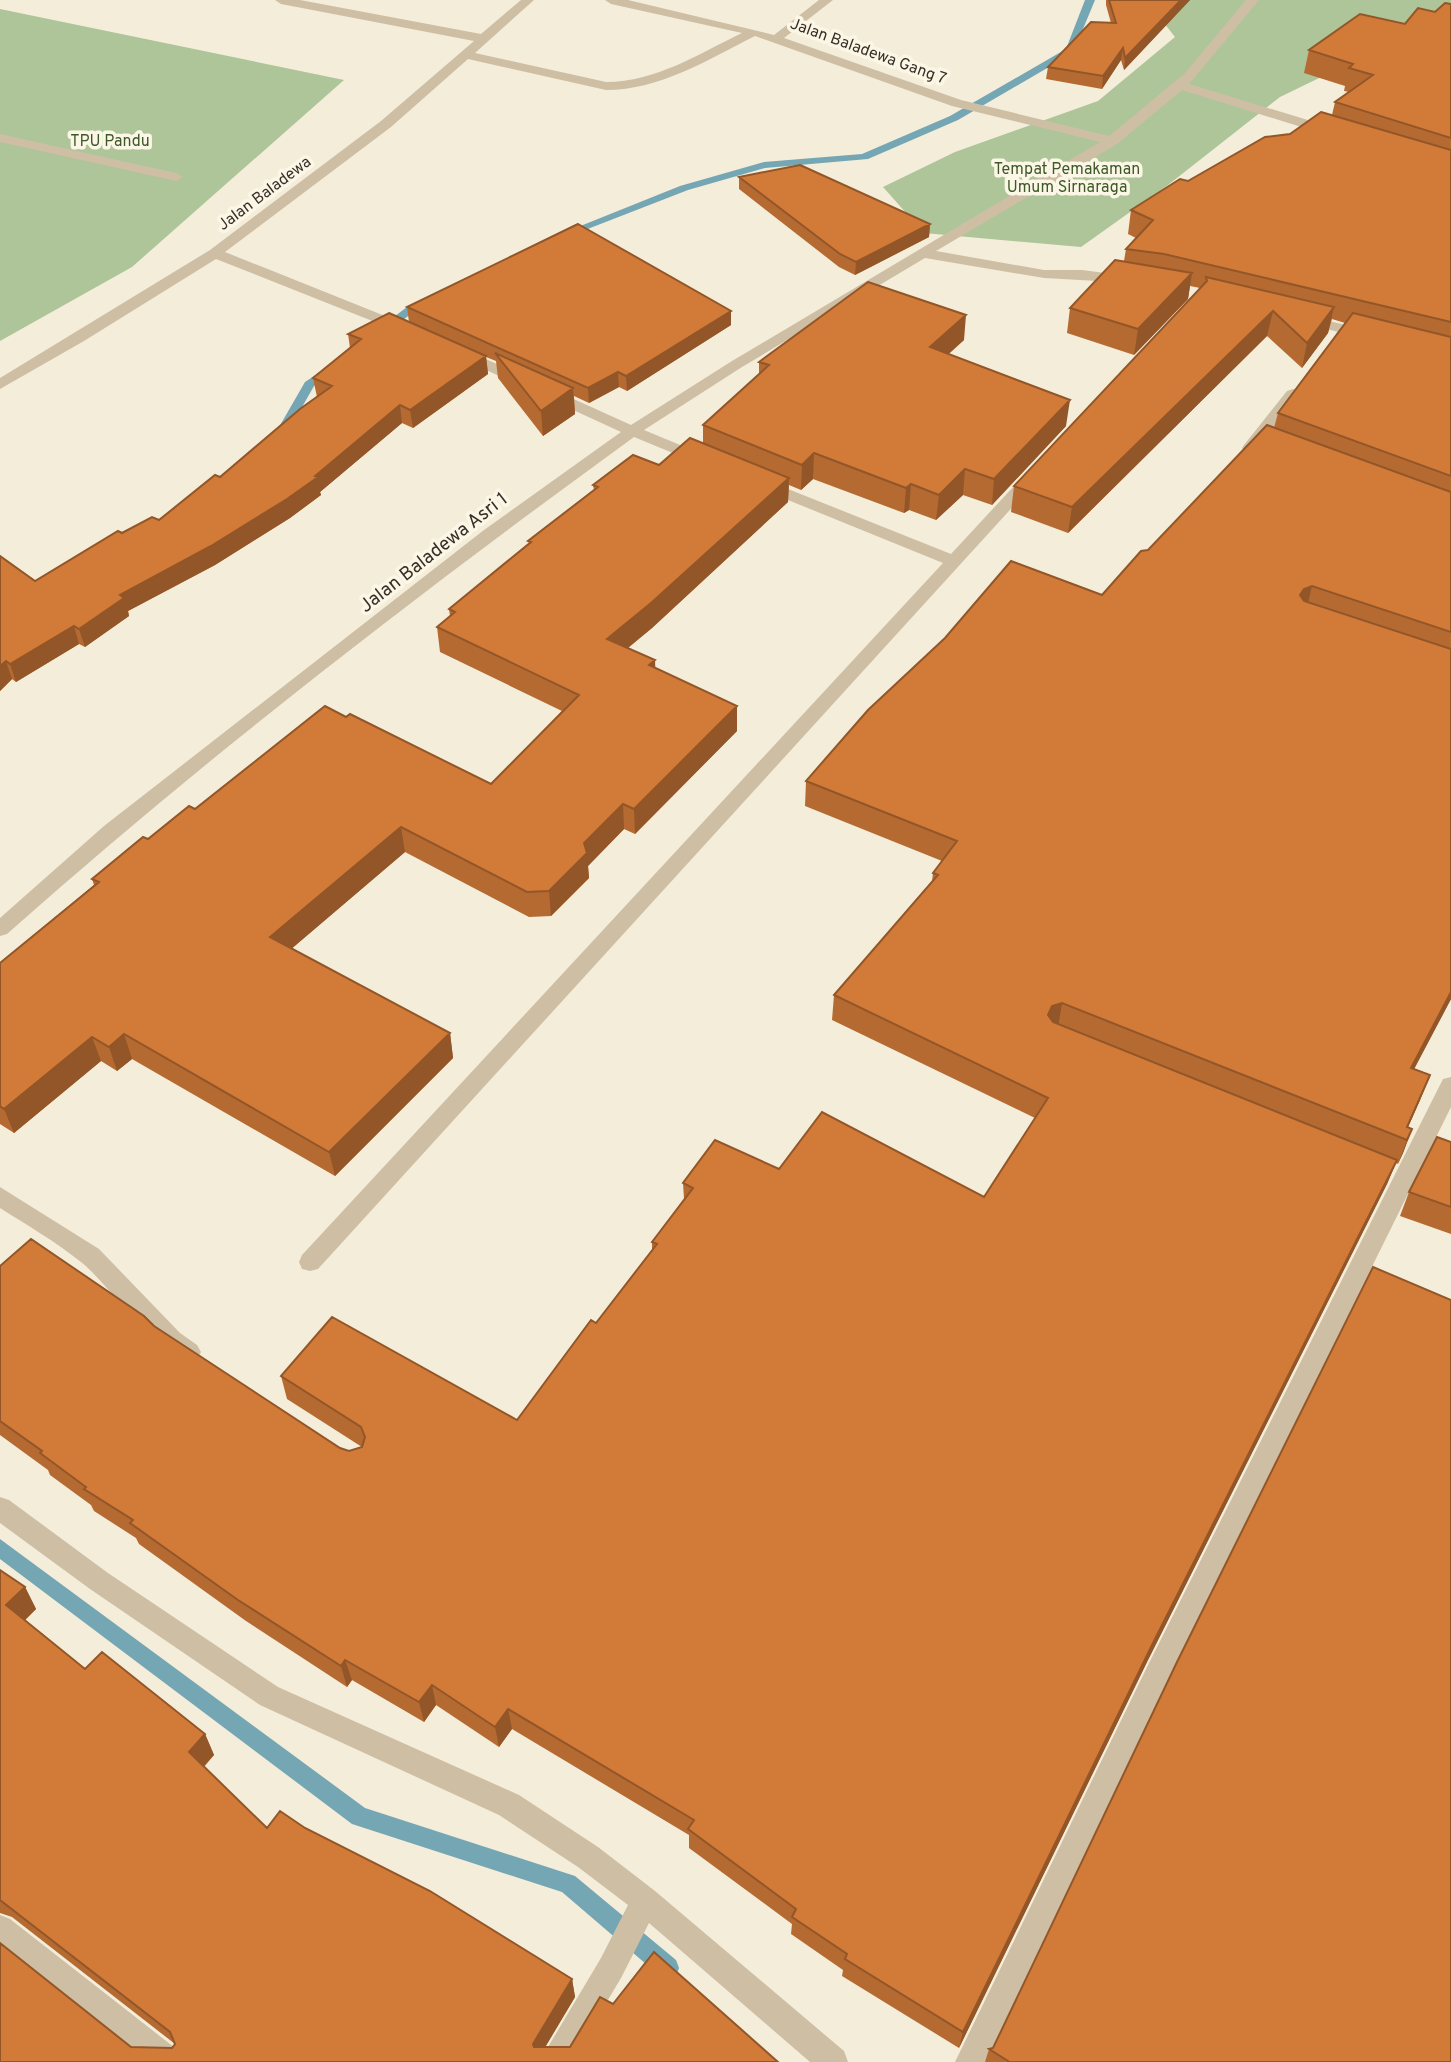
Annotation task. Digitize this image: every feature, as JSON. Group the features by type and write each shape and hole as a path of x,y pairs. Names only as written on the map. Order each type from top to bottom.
{"street":[{"path":"281,0 485,39"},
{"name":"Jalan Baladewa","path":"0,384 215,253 386,124 528,0"},
{"name":"Jalan Baladewa Gang 7","path":"611,0 777,38 957,103 997,115 1112,141"},
{"path":"661,11 675,0"},
{"path":"777,38 827,0"},
{"name":"Jalan Baladewa Asri 1","path":"0,929 111,831 490,534 632,432 737,364 1112,141 1180,85 1253,0"},
{"path":"467,55 625,88 648,82 754,32"},
{"path":"1180,85 1339,135"},
{"path":"0,138 176,177"},
{"path":"215,253 424,336"},
{"path":"926,254 1032,272 1082,274 1148,283"},
{"path":"1291,316 1339,333 1383,338"},
{"path":"448,347 632,432 721,467"},
{"path":"1239,460 1264,443 1304,379"},
{"path":"310,1262 1041,466"},
{"path":"747,478 954,561"},
{"path":"970,2062 1158,1672 1370,1274 1405,1179 1451,1084"},
{"path":"1379,1169 1405,1179"},
{"path":"0,1196 91,1256 172,1340 205,1363"},
{"path":"0,1508 99,1581 269,1696 509,1805 587,1857 639,1914 833,2062"},
{"path":"554,2062 611,1968 639,1914"},
{"path":"0,1929 169,2062"}],"green space":[{"name":"Tempat Pemakaman Umum Sirnaraga","path":"1146,0 1451,0 1451,14 1280,97 1168,185 1081,247 924,233 883,187 955,152 1098,101 1175,37"},
{"name":"TPU Pandu","path":"0,9 344,80 132,267 0,341"}],"building":[{"path":"1109,0 1181,0 1125,58 1123,48 1103,76 1048,67 1091,22 1116,23"},
{"path":"1445,3 1451,4 1451,138 1335,102 1373,75 1349,68 1353,64 1309,50 1360,14 1405,24 1418,8 1435,12"},
{"path":"1321,112 1451,150 1451,322 1164,254 1126,249 1153,220 1131,210 1180,179 1188,181 1265,137 1290,134"},
{"path":"800,165 930,224 856,262 840,254 739,177"},
{"path":"578,224 731,311 626,376 618,372 588,388 407,307"},
{"path":"1115,260 1192,273 1138,329 1070,308"},
{"path":"1206,277 1334,307 1307,343 1273,311 1072,507 1014,486 1207,281"},
{"path":"868,282 966,315 930,347 1070,400 994,479 965,469 939,495 911,484 906,488 814,453 802,465 703,425 769,365 759,362"},
{"path":"389,313 486,356 410,410 400,405 315,476 318,477 287,499 211,546 120,595 124,598 79,629 74,626 10,664 6,661 0,666 0,556 35,581 118,531 122,533 152,517 159,520 215,475 220,477 300,409 332,386 313,378 361,339 348,334"},
{"path":"1353,313 1451,337 1451,476 1278,413"},
{"path":"495,353 573,388 541,411"},
{"path":"1267,425 1451,492 1451,632 1312,586 1304,589 1300,595 1304,601 1451,649 1451,992 1411,1068 1430,1075 1407,1127 1412,1129 1407,1140 1062,1003 1052,1006 1048,1015 1053,1022 1397,1160 1154,1641 963,2032 845,1959 847,1954 792,1917 796,1909 688,1829 694,1820 508,1709 495,1727 432,1685 419,1702 345,1660 341,1666 238,1600 130,1523 133,1520 84,1489 86,1487 40,1453 42,1451 0,1421 0,1266 31,1239 144,1316 154,1326 340,1448 349,1451 362,1447 365,1437 361,1427 281,1376 332,1317 517,1420 591,1320 596,1323 657,1244 652,1242 693,1188 683,1183 715,1140 779,1169 822,1112 984,1197 1048,1098 834,995 938,875 933,873 957,841 806,781 868,710 945,638 1011,561 1102,595 1141,551 1148,550"},
{"path":"690,438 789,478 651,603 607,639 655,660 649,665 737,706 634,809 623,804 584,843 587,853 549,891 527,892 401,827 270,937 450,1033 329,1152 124,1034 109,1047 92,1037 4,1109 0,1106 0,963 99,882 92,879 143,837 148,839 189,806 195,809 325,706 346,717 350,714 491,784 579,695 437,627 455,612 449,609 531,542 528,541 598,487 593,485 633,455 659,465"},
{"path":"1437,1137 1451,1142 1451,1207 1409,1192"},
{"path":"1373,1267 1451,1300 1451,2062 1008,2062 989,2049 993,2048 1177,1662"},
{"path":"0,1570 25,1587 6,1605 85,1669 102,1652 205,1734 189,1752 267,1828 280,1811 305,1828 430,1891 572,1979 533,2044 534,2047 570,2047 600,1997 613,2004 654,1952 778,2062 0,2062 0,1943 131,2047 172,2048 175,2044 170,2032 0,1900"}],"waterway":[{"path":"563,235 684,188 764,165 864,157 954,118 1070,51 1090,0"},
{"path":"384,329 427,301"},
{"path":"281,434 309,384 329,369"},
{"path":"0,1548 359,1817 568,1883 668,1968"}]}
